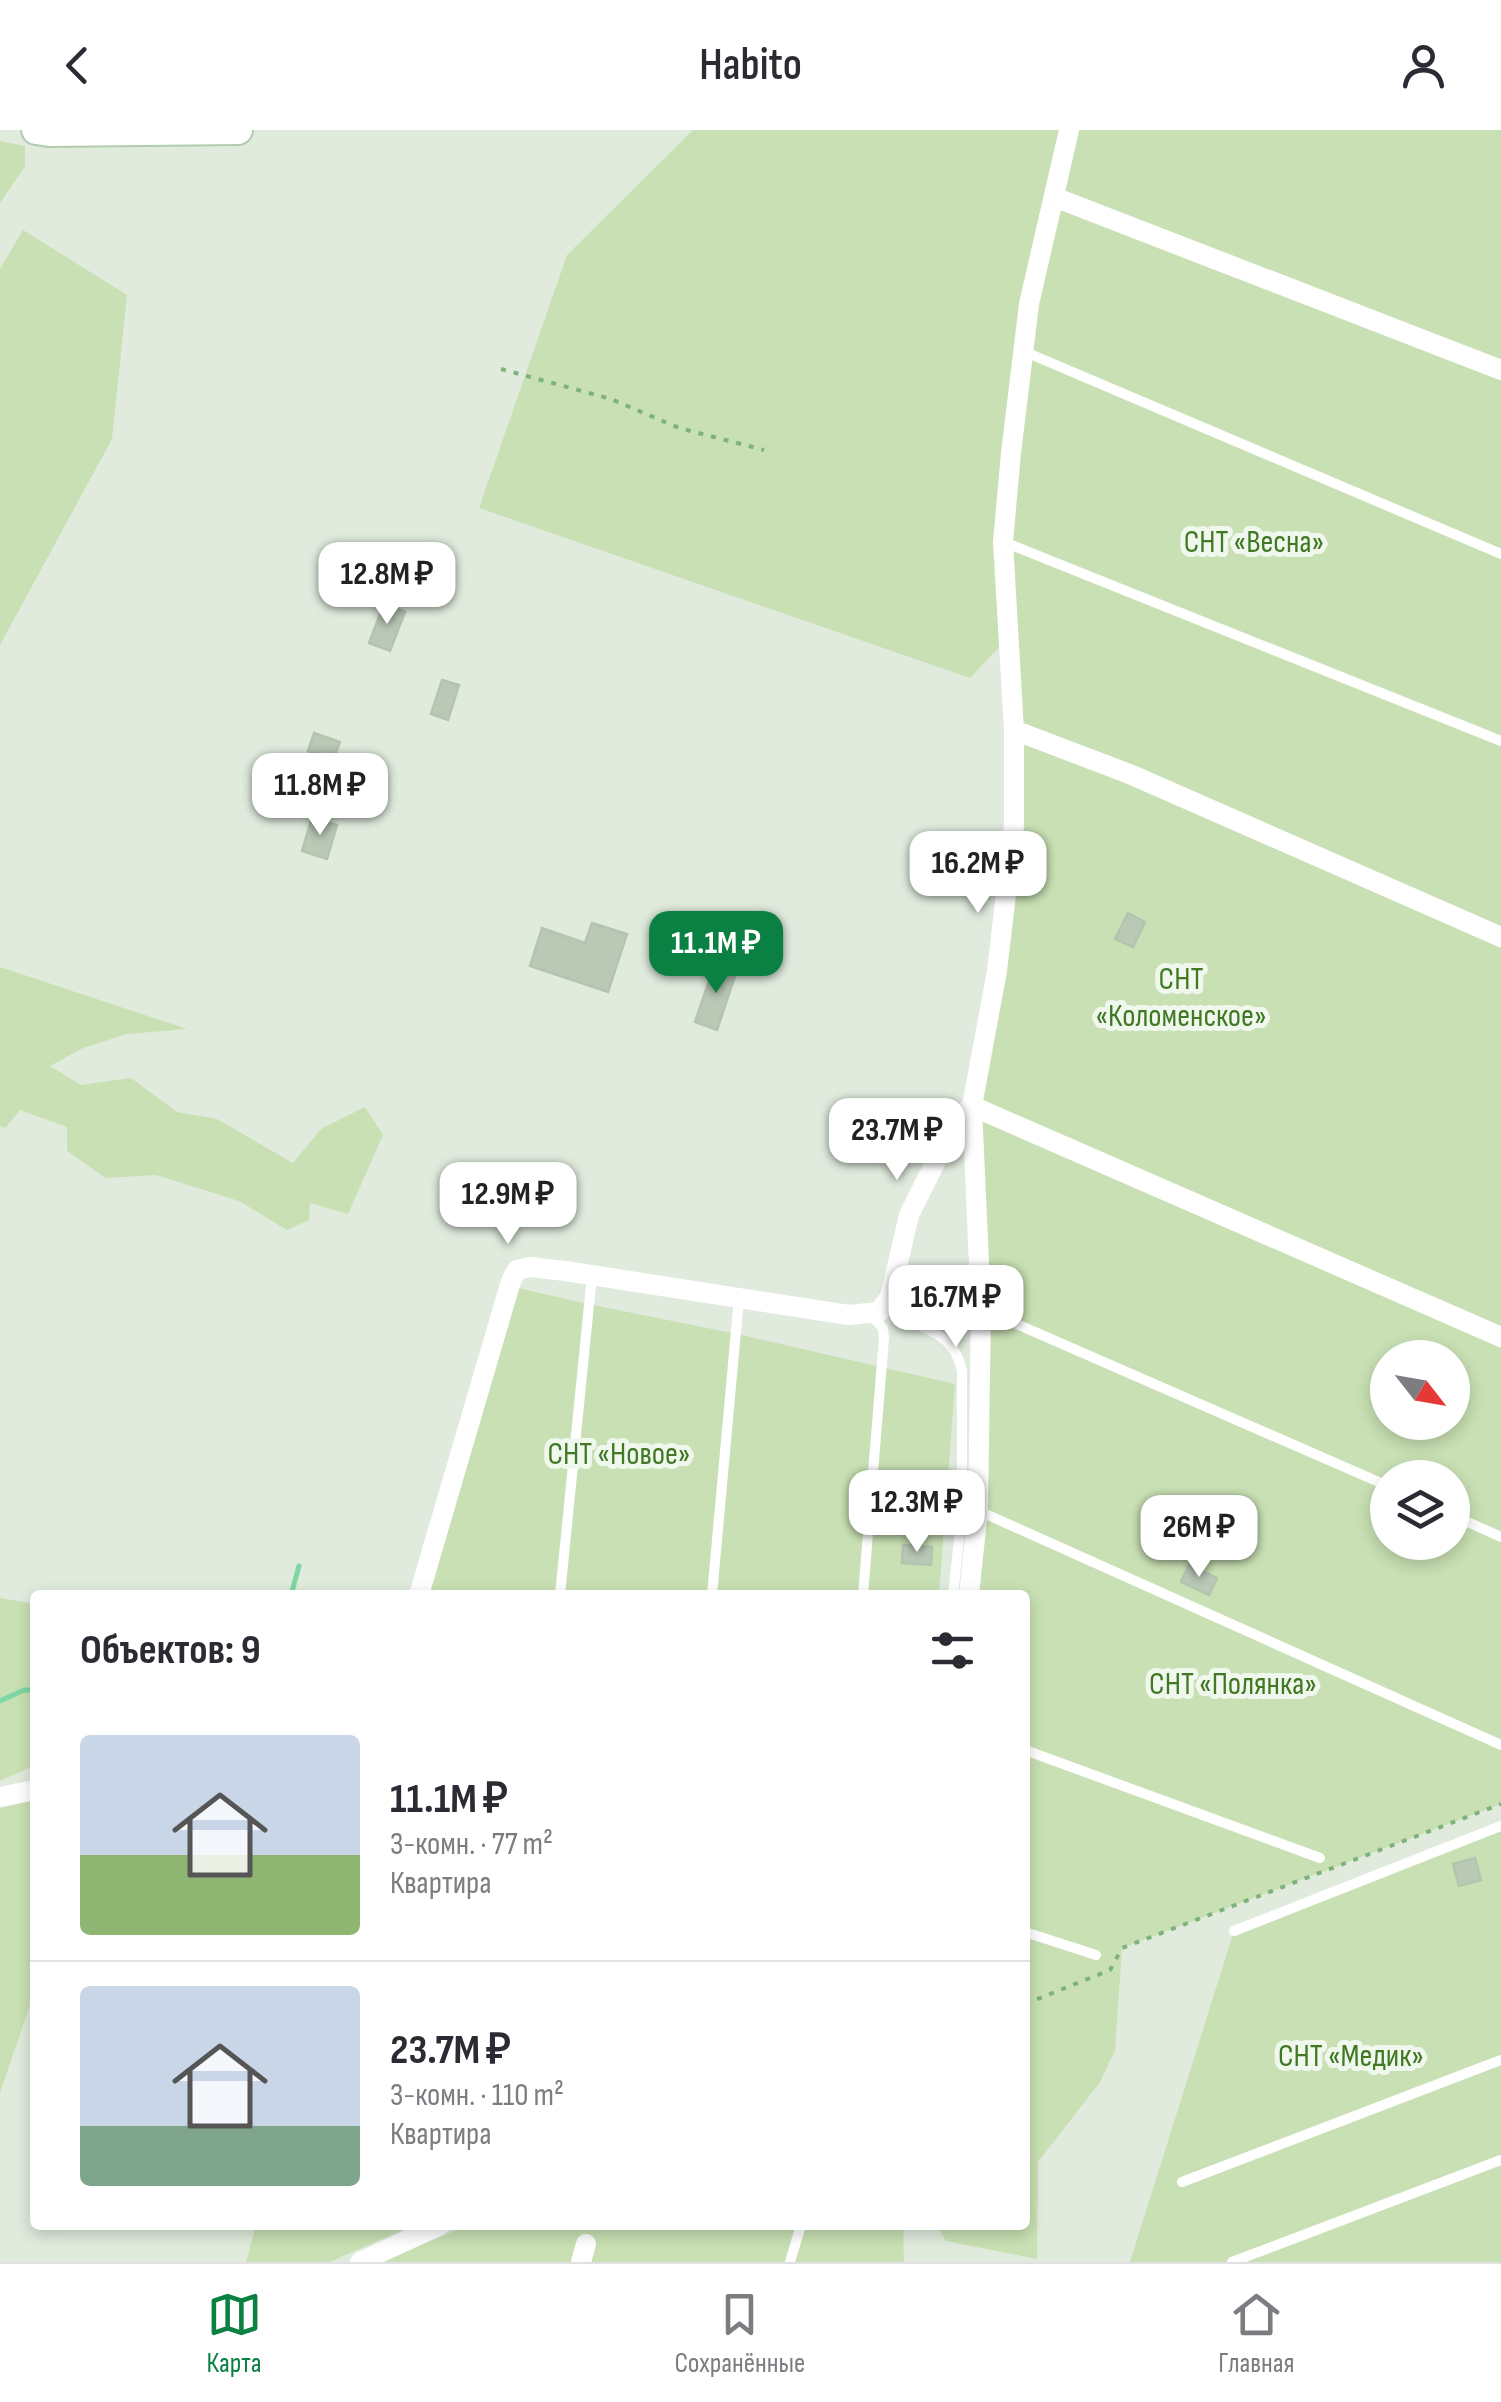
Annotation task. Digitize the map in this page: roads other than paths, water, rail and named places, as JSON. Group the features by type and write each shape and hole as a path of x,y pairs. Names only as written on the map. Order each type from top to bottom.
{"main road":[{"path":"36,130 238,130"}],"street":[{"path":"970,1590 978,1510 981,1309 972,1106 998,971 1014,826 1014,730 1003,542 1029,304 1069,130"},
{"path":"1054,197 1501,370"},
{"path":"1014,730 1132,775 1501,937"},
{"path":"420,1590 511,1281 518,1270 530,1267 592,1274 849,1315 878,1310 890,1297 909,1216 956,1122 972,1106"},
{"path":"972,1106 1501,1337"},
{"path":"0,1797 30,1791"},
{"path":"360,2262 429,2230"}],"lane":[{"path":"1024,350 1501,554"},
{"path":"1003,542 1501,741"},
{"path":"560,1590 592,1274"},
{"path":"712,1590 740,1297"},
{"path":"981,1309 1370,1478"},
{"path":"863,1590 884,1338 878,1310 944,1337 960,1360 962,1512 954,1590"},
{"path":"978,1510 1501,1745"},
{"path":"1470,1523 1501,1537"},
{"path":"1030,1752 1320,1858"},
{"path":"1234,1931 1501,1826"},
{"path":"1030,1934 1096,1955"},
{"path":"1182,2182 1501,2060"},
{"path":"1232,2262 1501,2160"},
{"path":"790,2262 800,2230"}],"waterway":[{"path":"292,1590 299,1566"},
{"path":"0,1701 30,1690"}],"park label":[{"name":"СНТ «Весна»","path":"1254,542"},
{"name":"СНТ «Коломенское»","path":"1181,998"},
{"name":"СНТ «Новое»","path":"619,1454"},
{"name":"СНТ «Полянка»","path":"1233,1684"},
{"name":"СНТ «Медик»","path":"1351,2056"}]}
